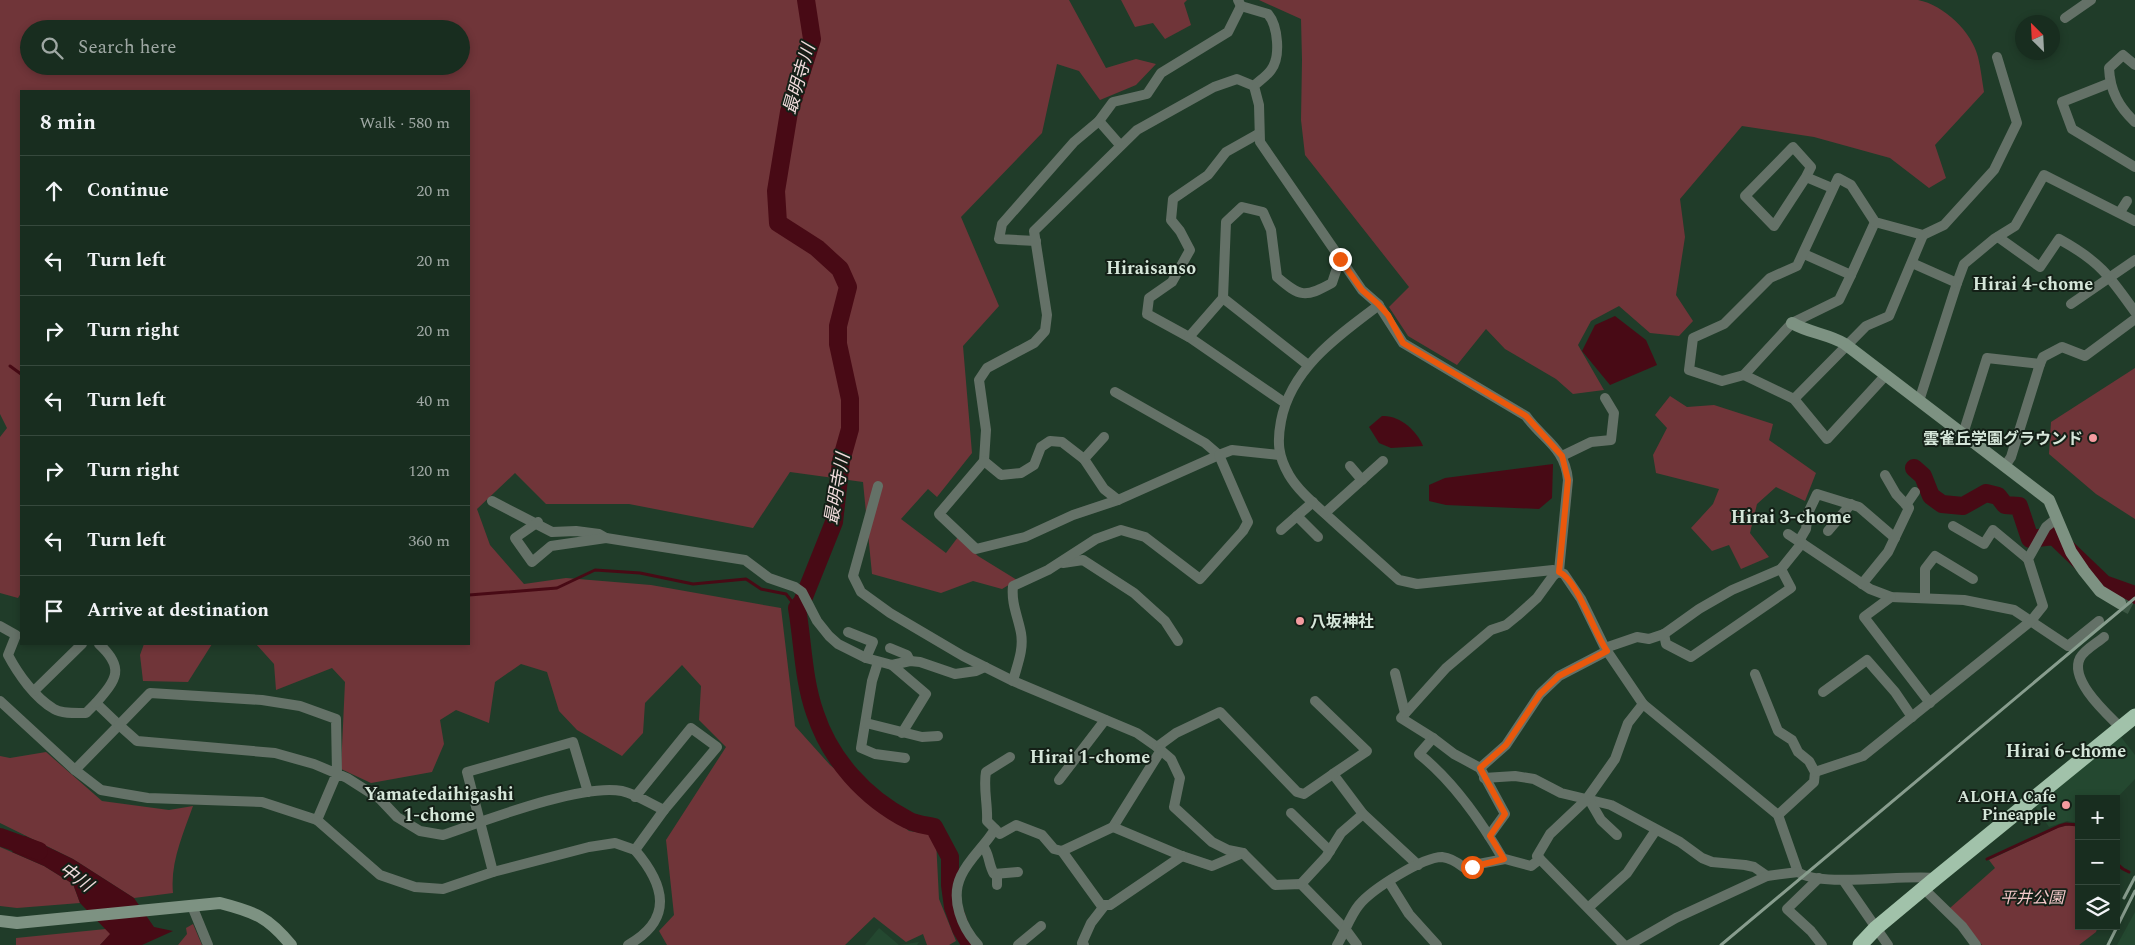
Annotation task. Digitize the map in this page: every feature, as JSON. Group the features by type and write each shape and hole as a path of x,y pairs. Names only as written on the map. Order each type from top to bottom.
{"highway":[{"path":"1860,945 1876,928 1923,888 2135,716"}],"street":[{"path":"2065,18 2091,0"},
{"path":"1036,241 999,239 1002,224 1074,142 1099,121 1113,102 1147,94 1161,72 1228,32 1240,3 1268,14 1275,26 1276,62 1271,71 1254,86"},
{"path":"2135,65 2123,55 2110,68 2110,84 2121,110 2135,122"},
{"path":"1875,222 1838,300 1792,322 1744,375 1722,381 1689,370 1693,338 1724,324 1770,278 1797,266 1838,178 1851,185 1875,222 1923,235 1944,226 1994,170 2018,123 1996,57"},
{"path":"1254,86 1237,79 1214,87 1136,130 1034,231 1047,315 1045,331 1034,343 987,368 979,380 986,430 984,461 939,514 976,549 1025,537 1073,515 1118,500 1232,450 1279,455"},
{"path":"2110,84 2062,102 2072,128 2135,166"},
{"path":"1254,86 1259,105 1258,134 1260,142 1362,290 1379,305 1403,343 1526,416 1562,456 1568,480 1559,572"},
{"path":"1099,121 1120,145"},
{"path":"1258,134 1226,152 1208,175 1173,198 1171,220 1180,231 1190,250 1172,282 1149,298 1148,314 1188,337 1285,403"},
{"path":"1793,147 1811,166 1806,177 1774,226 1745,196 1793,147"},
{"path":"1919,401 1964,264 2015,226 2044,175 2135,221"},
{"path":"1806,177 1832,188"},
{"path":"2120,212 2127,201"},
{"path":"1188,337 1223,298 1226,222 1242,207 1263,212 1271,230 1277,277 1293,291 1313,294 1332,283 1340,259"},
{"path":"1794,399 1845,344 1866,326 1889,316 1923,235"},
{"path":"1998,237 2040,267 2059,239 2086,254 2110,276 2135,312"},
{"path":"1804,254 1851,275"},
{"path":"2071,304 2135,260"},
{"path":"1912,263 1957,283"},
{"path":"1223,298 1308,365"},
{"path":"1379,305 1327,346 1308,365 1285,403 1277,442 1279,455 1290,477 1313,502 1399,580 1410,583 1430,583 1495,574 1553,570 1564,574 1581,599 1606,650 1643,704 1778,815 1798,872"},
{"path":"2006,466 2012,457 2043,357 2062,347 2085,356 2135,319"},
{"path":"1792,322 1800,327 1834,337 1845,344 2049,500 2071,552 2084,571 2100,591 2120,603"},
{"path":"1963,434 1987,358 2040,364"},
{"path":"1744,375 1794,399 1827,439 1885,376"},
{"path":"1013,681 1021,652 1021,635 1014,610 1013,586 1057,564 1096,539 1121,530 1145,537 1200,579 1243,531 1248,522 1219,455 1205,443 1115,392"},
{"path":"1562,456 1591,442 1611,440 1614,413 1605,398"},
{"path":"1084,459 1104,437"},
{"path":"984,461 1001,475 1021,473 1034,465 1041,447 1050,441 1062,442 1084,459 1104,489 1118,500"},
{"path":"1325,513 1383,461"},
{"path":"1350,466 1362,480"},
{"path":"1862,584 1888,552 1909,508 1896,494 1885,475"},
{"path":"878,486 853,576 861,592 890,613 985,667 1013,681 1137,733 1159,748 1172,759 1180,778 1174,807 1212,842 1228,850 1243,853 1275,885 1301,884 1330,851 1341,832 1363,814"},
{"path":"1906,504 1915,492"},
{"path":"1480,768 1506,745 1540,694 1559,676 1606,650 1637,637 1649,639 1664,634 1698,609 1732,590 1781,569 1800,542 1806,529 1808,512 1817,494 1859,507 1895,538"},
{"path":"492,501 538,522 552,532 576,530 599,534 606,538"},
{"path":"1281,530 1313,502"},
{"path":"1828,531 1851,504"},
{"path":"1297,516 1318,537"},
{"path":"2028,559 2046,526 2056,519"},
{"path":"538,522 514,538 532,562 551,546 606,538 745,560 769,578 795,586 802,592 817,621 829,636 838,644 866,658 892,665 910,661 920,662 955,674 976,671 985,667"},
{"path":"1815,772 1863,756 2032,621 2043,606 2028,559 1994,530 1984,544 1953,526"},
{"path":"1788,534 1862,584 1891,597 1964,600 2014,610 2068,646 2099,621"},
{"path":"1925,598 1925,569 1935,556 1973,579"},
{"path":"1057,564 1083,560 1144,602 1166,621 1178,640"},
{"path":"1664,634 1666,644 1690,657 1791,588 1781,569"},
{"path":"1490,836 1505,814 1480,768 1454,754 1401,718 1446,668 1491,630 1506,625 1517,616 1537,598 1553,576 1559,572"},
{"path":"1891,597 1864,617 1930,703"},
{"path":"0,626 19,633 8,655 16,670 34,691 55,710 86,713 113,684 115,669 113,657 100,645"},
{"path":"848,632 873,642 866,658"},
{"path":"2104,637 2081,656 2078,663 2079,677 2103,710 2120,727"},
{"path":"34,691 81,645"},
{"path":"890,648 907,655 910,661"},
{"path":"1823,692 1867,660 1895,692 1912,717"},
{"path":"878,662 872,681 862,748 875,754 905,758"},
{"path":"892,665 926,694 902,733"},
{"path":"1396,673 1405,713"},
{"path":"1755,674 1778,731 1792,740 1798,752 1809,761 1815,772 1814,782 1778,815"},
{"path":"75,770 150,693 262,700 300,706 336,719 337,773 318,820"},
{"path":"0,701 75,770 101,790 148,798 262,802 318,820 380,875 415,887 444,889 493,872 589,847 615,843 635,850 651,868 658,883 660,902 657,916 647,932 628,945"},
{"path":"1010,757 986,772 984,781 988,803 987,821 1000,834 1016,825 1042,835 1054,849 1062,851 1113,827 1159,748 1176,733 1220,712 1297,792 1304,794 1367,751 1316,701"},
{"path":"96,703 138,741 275,753 314,764 337,773 380,799 397,817 420,831 443,835 588,792 622,791 664,810"},
{"path":"1624,945 1589,907 1537,856 1550,834 1588,801 1615,759 1628,723 1643,704"},
{"path":"1059,780 1105,720"},
{"path":"866,723 902,733 938,736"},
{"path":"635,850 664,810 717,747 691,728 636,797"},
{"path":"1433,738 1419,754 1439,770 1490,836 1504,859"},
{"path":"493,872 467,772 573,742 588,792"},
{"path":"1333,774 1363,814 1418,865"},
{"path":"1484,778 1515,776 1534,779 1561,793 1611,805 1680,842 1702,858 1712,862 1754,867 1767,876"},
{"path":"1588,801 1601,820 1617,835"},
{"path":"1290,813 1330,851"},
{"path":"1113,827 1182,856 1212,866 1243,853"},
{"path":"978,945 966,929 957,900 960,878 995,829"},
{"path":"1589,907 1628,873 1656,830"},
{"path":"983,846 990,855 991,868 994,874 1018,872"},
{"path":"1062,851 1101,905 1110,905 1182,856"},
{"path":"1337,945 1360,904 1389,882 1418,865 1444,857 1454,860 1463,867 1472,867 1504,859 1530,866 1540,859"},
{"path":"1629,945 1676,918 1767,876 1798,872 1808,878 1843,880 1917,875 1936,878"},
{"path":"997,874 998,885"},
{"path":"1819,878 1787,909 1822,945"},
{"path":"1843,880 1888,945"},
{"path":"1389,882 1409,914 1437,945"},
{"path":"1301,884 1346,930 1357,945"},
{"path":"1923,888 1962,926 1976,945"},
{"path":"0,920 17,923 220,903 251,911 272,923 291,945"},
{"path":"1084,945 1082,943 1091,923 1106,905"},
{"path":"192,906 208,945"},
{"path":"1018,945 1023,938 1041,926"}],"shaded area":[{"path":"2121,737 2135,755 2135,779 2120,795 2075,795 2075,822 2067,821 2049,827 2035,806"},
{"path":"2135,912 2135,945 2117,945"},
{"path":"879,928 899,945 865,945"},
{"path":"919,942 917,945 899,945"}],"green space":[{"path":"0,0 1069,0 1106,68 1136,59 1156,64 1136,85 1100,100 1079,71 1057,64 1042,133 961,217 999,306 963,346 972,453 937,497 928,489 901,519 946,553 958,537 978,556 1017,580 1002,589 973,581 941,593 872,574 863,482 790,472 753,528 629,504 546,504 515,473 477,509 490,545 524,584 566,578 651,585 781,608 795,726 830,765 909,831 928,834 936,840 939,899 956,941 949,945 927,945 923,934 906,942 874,917 845,945 667,945 659,931 674,915 666,840 726,747 699,720 701,686 682,665 645,703 643,733 622,756 577,730 559,711 547,672 521,664 495,682 489,723 456,710 440,720 444,744 432,772 371,783 341,769 345,682 332,668 276,690 274,664 257,645 470,645 470,90 20,90 20,595 18,598 0,593 0,437 7,428 0,414"},
{"path":"1121,0 1187,0 1184,3 1191,25 1165,39 1153,23 1135,27"},
{"path":"1259,0 1918,0 1928,3 1947,14 1970,38 1978,57 1984,92 1935,145 1946,178 1929,188 1890,158 1814,137 1742,126 1680,199 1685,237 1676,295 1693,321 1679,336 1650,333 1619,306 1591,321 1578,345 1604,390 1573,394 1556,379 1505,349 1486,329 1457,365 1408,336 1389,307 1409,287 1305,155 1301,120 1301,19"},
{"name":"雲雀丘学園グラウンド","path":"2135,368 2135,519 2096,494 2049,454 2051,422"},
{"path":"1670,396 1687,407 1714,405 1773,424 1769,440 1816,473 1805,501 1776,487 1757,504 1750,533 1769,557 1741,569 1729,545 1712,551 1691,528 1713,504 1719,489 1656,473 1653,455 1667,428 1655,415"},
{"path":"144,645 211,645 188,682 143,681 140,655"},
{"path":"46,752 102,801 169,810 193,806 175,860 173,893 134,898 73,859 0,823 0,756 10,758"},
{"name":"平井公園","path":"2075,826 2075,930 2097,930 2096,932 2079,945 1982,945 1950,908 1995,868 1989,860 2059,827"},
{"path":"0,847 44,866 73,884 80,903 17,908 0,906"},
{"path":"193,924 202,945 178,945 187,934 186,928"},
{"path":"106,929 111,934 100,945 16,945 16,938"}],"water":[{"path":"1615,316 1646,340 1657,365 1610,385 1582,351 1595,325"},
{"path":"1382,416 1395,418 1407,425 1417,435 1423,446 1391,448 1379,443 1369,427"},
{"path":"1553,464 1552,498 1539,509 1446,505 1429,501 1429,485 1445,478"},
{"path":"25,836 73,859 134,898 154,927 173,931 142,945 100,945 110,934 80,903 73,884 44,866 12,852"}],"waterway":[{"name":"最明寺川","path":"806,0 812,39 789,112 776,191 778,223 817,248 840,269 848,287 838,326 838,344 850,399 850,429 841,461 834,522 802,602 797,608 806,674 811,700 822,730 830,746 851,776 892,811 911,821 934,827 950,857 950,885 953,907 961,929 971,945"},
{"path":"10,366 20,373"},
{"path":"1914,468 1923,476 1931,496 1942,504 1963,506 1986,493 1998,496 2005,505 2019,506 2030,539 2054,536 2104,584 2135,595"},
{"path":"470,595 557,588 595,570 640,573 693,584 746,579 761,589 786,594 797,608"},
{"path":"1987,859 2059,826 2075,825"},
{"name":"中川","path":"0,837 39,851"},
{"path":"2120,866 2129,872"}],"tunnel":[{"path":"2120,603 2135,611"}],"railway":[{"path":"1721,945 2135,598"},
{"path":"2124,898 2135,877"},
{"path":"2108,945 2135,891"}],"place":[{"name":"雲雀丘学園グラウンド","path":"2093,438"},
{"name":"八坂神社","path":"1300,621"},
{"name":"ALOHA Cafe Pineapple","path":"2066,805"}],"district":[{"name":"Hiraisanso","path":"1151,268"},
{"name":"Hirai 4-chome","path":"2033,284"},
{"name":"Hirai 3-chome","path":"1791,517"},
{"name":"Hirai 6-chome","path":"2066,751"},
{"name":"Hirai 1-chome","path":"1090,757"},
{"name":"Yamatedaihigashi 1-chome","path":"439,804"}],"route":[{"path":"1340,259 1362,290 1388,315 1403,343 1526,416 1562,456 1568,480 1559,572 1564,574 1581,599 1607,651 1559,676 1540,694 1506,745 1480,768 1481,774 1505,814 1500,824 1490,836 1504,859 1472,867"}]}
